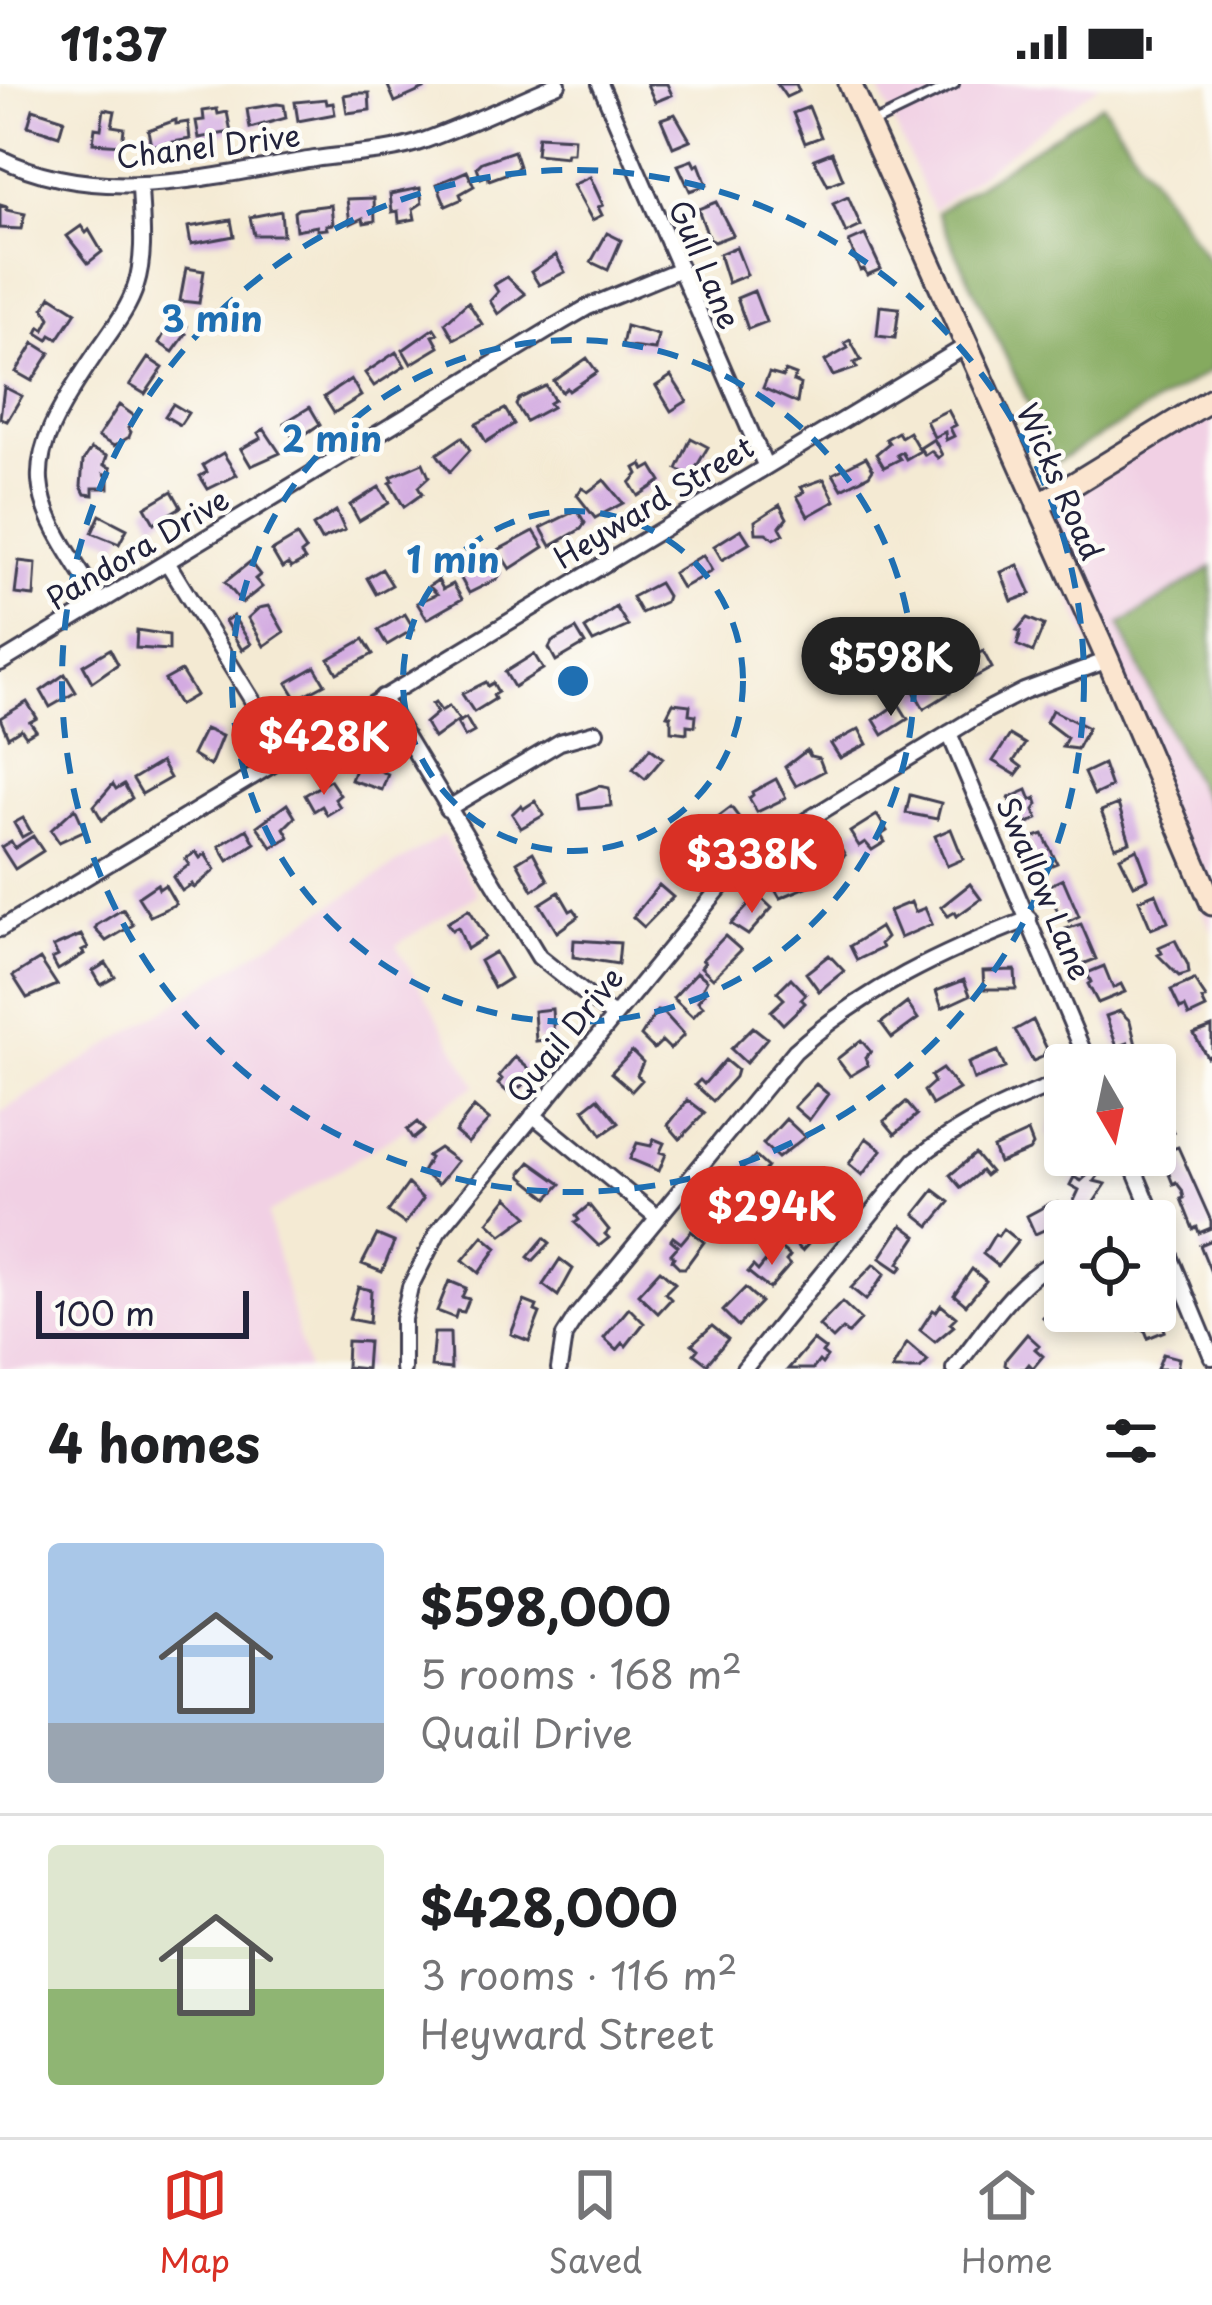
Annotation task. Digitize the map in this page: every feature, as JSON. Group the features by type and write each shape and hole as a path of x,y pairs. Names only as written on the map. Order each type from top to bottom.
{"main road":[{"name":"Wicks Road","path":"850,84 1212,904"},
{"path":"1038,506 1212,399"}],"street":[{"name":"Chanel Drive","path":"0,158 77,182 140,185 418,143 557,84"},
{"name":"Gull Lane","path":"600,84 765,465"},
{"path":"100,602 52,528 41,500 39,469 46,436 61,405 135,290 142,257 140,185"},
{"name":"Pandora Drive","path":"0,663 588,307 678,270"},
{"name":"Heyward Street","path":"0,929 966,346"},
{"path":"167,562 286,755"},
{"name":"Quail Drive","path":"403,1369 403,1319 419,1264 438,1232 746,857 1024,691 1108,660"},
{"path":"382,697 539,957 612,1015"},
{"path":"447,809 560,742 596,732"},
{"name":"Swallow Lane","path":"949,733 1080,1044"},
{"path":"559,1369 564,1336 576,1317 795,1051 872,991 922,963 1029,920"},
{"path":"744,1369 915,1160 985,1112 1044,1088"},
{"path":"533,1115 657,1217"},
{"path":"953,1369 1044,1266"},
{"path":"1176,1277 1212,1357"}],"lane":[{"path":"868,126 954,84"}],"shaded area":[{"path":"877,84 1100,84 933,210"},
{"path":"1212,402 1212,932 1034,512"},
{"path":"443,835 478,894 396,945 476,1085 267,1214 307,1369 0,1369 0,1113"}],"green space":[{"path":"1102,104 1212,266 1212,370 1056,462 937,212"},
{"path":"1212,567 1212,813 1120,625"}],"building":[{"path":"422,84 424,89 395,102 388,86"},
{"path":"647,84 667,84 672,95 655,102"},
{"path":"777,84 796,84 799,91 786,97"},
{"path":"369,93 370,110 347,113 344,95"},
{"path":"326,99 327,104 333,103 335,114 298,121 295,102"},
{"path":"284,105 286,118 250,128 247,109"},
{"path":"809,107 821,137 805,143 793,113"},
{"path":"33,109 64,119 59,136 28,126"},
{"path":"104,109 115,111 112,126 124,128 122,145 93,143"},
{"path":"217,109 218,114 227,112 231,132 199,138 196,121 204,120 203,111"},
{"path":"675,114 690,140 673,147 661,119"},
{"path":"176,120 176,124 188,122 190,139 151,146 148,130"},
{"path":"538,136 574,138 573,153 566,157 536,154"},
{"path":"514,151 519,166 514,171 489,180 488,175 481,178 477,167 482,162"},
{"path":"832,152 843,179 828,185 814,159"},
{"path":"692,160 695,166 699,164 707,185 690,191 678,165"},
{"path":"467,171 474,186 460,194 462,199 446,206 437,184"},
{"path":"590,177 603,205 598,207 602,215 592,220 573,185"},
{"path":"420,188 422,203 413,209 415,219 399,222 398,211 392,212 390,194"},
{"path":"848,197 861,226 846,233 833,204"},
{"path":"374,198 375,221 364,223 363,218 350,224 347,199"},
{"path":"716,202 733,235 714,242 698,209"},
{"path":"0,205 25,214 21,229 0,228"},
{"path":"331,205 333,224 326,225 327,229 296,230 294,212 298,209"},
{"path":"281,211 283,235 254,235 250,217"},
{"path":"231,220 234,236 191,244 188,227"},
{"path":"81,226 86,233 89,230 102,252 88,263 67,236"},
{"path":"607,233 621,240 608,270 591,262"},
{"path":"865,235 881,269 867,275 860,270 849,242"},
{"path":"736,247 747,275 728,283 719,254"},
{"path":"556,255 565,272 539,285 531,272"},
{"path":"186,268 204,271 199,303 180,301"},
{"path":"507,277 525,294 498,314 490,301 498,292 494,285"},
{"path":"754,291 766,322 748,329 737,298"},
{"path":"51,296 76,312 58,339 51,335 48,340 37,333 50,318 44,308"},
{"path":"468,302 482,324 454,339 445,323"},
{"path":"880,306 899,308 895,338 877,336"},
{"path":"173,317 187,326 173,352 159,343"},
{"path":"626,326 658,335 655,350 622,346"},
{"path":"434,328 439,347 411,364 403,350"},
{"path":"850,340 861,360 854,363 857,368 833,376 825,361 848,348 845,343"},
{"path":"34,343 50,353 32,381 16,372"},
{"path":"396,352 405,366 374,386 365,373"},
{"path":"148,358 163,368 145,394 130,385"},
{"path":"587,358 597,372 562,392 554,381"},
{"path":"785,371 796,375 793,381 800,384 797,403 763,388 769,373 783,377"},
{"path":"671,376 687,401 671,411 656,386"},
{"path":"351,379 361,396 334,413 324,397"},
{"path":"546,386 554,400 549,403 552,407 526,421 516,405 519,399"},
{"path":"4,387 22,396 7,421 0,418"},
{"path":"173,404 188,413 180,425 165,416"},
{"path":"119,405 136,417 128,428 129,437 114,446 98,437"},
{"path":"310,407 320,424 295,441 284,423"},
{"path":"505,409 514,424 486,442 476,424"},
{"path":"948,410 956,425 950,428 954,436 946,440 945,432 934,437 926,421"},
{"path":"264,429 280,453 251,466 241,449 261,438 258,433"},
{"path":"898,432 901,437 909,432 920,451 906,459 902,452 897,455 900,459 884,467 876,454"},
{"path":"462,437 470,450 450,472 437,454"},
{"path":"691,438 708,447 691,476 677,469"},
{"path":"934,439 942,455 938,458 931,451 925,455 920,448"},
{"path":"91,449 107,456 104,465 111,468 110,475 105,474 109,488 93,488 93,495 85,494 81,486 83,461"},
{"path":"223,453 237,475 208,489 200,476 207,472 203,465"},
{"path":"866,457 873,469 869,475 842,489 833,474"},
{"path":"423,463 429,477 418,487 422,494 404,507 391,477"},
{"path":"642,464 645,470 652,466 661,481 638,496 630,483 638,474 635,468"},
{"path":"824,479 835,501 808,516 797,496 804,492 801,487"},
{"path":"604,480 623,503 595,518 577,495 582,488 588,492"},
{"path":"379,487 389,503 359,521 350,505"},
{"path":"172,491 181,507 154,523 145,507"},
{"path":"780,505 787,518 780,527 784,534 774,539 756,533 755,521"},
{"path":"577,510 585,523 581,529 551,546 541,528"},
{"path":"336,511 345,530 321,540 313,526"},
{"path":"100,515 127,529 119,544 92,533"},
{"path":"741,529 750,543 722,560 714,546"},
{"path":"534,531 544,547 510,569 498,550"},
{"path":"297,536 306,550 301,554 305,560 282,568 272,551"},
{"path":"484,552 501,573 469,593 460,577 479,566 475,558"},
{"path":"703,555 712,571 682,588 673,573"},
{"path":"19,561 36,563 34,596 15,594"},
{"path":"250,562 262,587 242,603 225,582"},
{"path":"1018,565 1031,594 1012,601 1001,572"},
{"path":"382,569 392,585 376,594 367,578"},
{"path":"438,580 443,589 453,584 462,599 427,619 417,603 437,594 429,586"},
{"path":"659,583 667,596 665,602 641,613 632,597"},
{"path":"269,606 284,632 264,646 248,618"},
{"path":"616,607 628,626 593,642 585,629"},
{"path":"405,614 414,629 387,645 378,630"},
{"path":"233,616 251,644 242,650 225,621"},
{"path":"1027,618 1044,625 1033,652 1017,645 1021,631 1017,630"},
{"path":"576,629 585,644 556,661 549,648 552,642"},
{"path":"137,630 169,635 169,650 136,648"},
{"path":"364,639 373,654 337,673 329,659"},
{"path":"975,648 978,654 983,651 992,668 964,683 957,671 967,662 962,654"},
{"path":"110,649 118,664 92,682 83,665"},
{"path":"534,654 543,669 514,687 505,672"},
{"path":"315,667 325,684 297,699 287,683"},
{"path":"181,671 196,695 179,705 165,680"},
{"path":"931,672 934,676 940,673 950,693 924,709 915,693 922,689 917,680"},
{"path":"65,674 76,692 50,707 41,691"},
{"path":"486,682 488,686 493,683 498,692 474,712 462,694"},
{"path":"27,702 37,718 30,722 36,730 26,736 21,729 8,737 0,718"},
{"path":"435,702 441,711 449,706 459,720 434,738 425,723 437,713"},
{"path":"673,703 690,705 689,714 696,715 695,726 687,725 687,733 671,731 671,716 667,715"},
{"path":"898,703 908,719 883,735 874,720"},
{"path":"1052,710 1088,728 1077,749 1062,747 1067,738 1046,722"},
{"path":"466,718 474,732 465,737 457,723"},
{"path":"205,729 222,736 210,766 192,755"},
{"path":"859,729 867,744 840,758 831,744"},
{"path":"1010,735 1025,744 1014,761 1022,767 1016,775 993,761"},
{"path":"650,748 663,758 645,779 633,769"},
{"path":"807,750 819,758 824,771 796,786 785,767"},
{"path":"358,761 388,774 382,790 351,780"},
{"path":"161,762 170,778 142,794 133,779"},
{"path":"1103,764 1111,787 1094,795 1084,773"},
{"path":"776,779 786,798 757,812 749,798 752,792"},
{"path":"330,780 340,795 335,799 340,807 327,815 322,806 314,811 305,795"},
{"path":"113,784 116,789 124,784 132,798 102,820 94,806"},
{"path":"599,786 609,788 611,806 580,809 578,794"},
{"path":"1027,790 1031,800 1036,798 1038,819 1021,826 1009,798"},
{"path":"910,795 941,803 937,819 906,813"},
{"path":"535,801 544,815 521,828 512,814"},
{"path":"287,804 295,817 284,828 289,837 272,847 257,826"},
{"path":"1118,804 1130,842 1115,847 1101,811"},
{"path":"731,807 743,823 715,842 703,828"},
{"path":"75,808 85,830 59,842 51,830"},
{"path":"877,815 887,831 881,835 885,842 872,850 865,842 859,846 850,832"},
{"path":"23,818 31,832 22,837 14,823"},
{"path":"247,829 255,843 228,861 219,846"},
{"path":"951,829 963,859 947,866 935,836"},
{"path":"1043,834 1057,863 1040,870 1029,839"},
{"path":"33,836 43,851 15,869 1,847 11,841 15,848"},
{"path":"837,841 845,855 823,872 812,855"},
{"path":"682,843 702,860 682,883 666,870 681,853 676,849"},
{"path":"1137,849 1148,879 1134,885 1120,857"},
{"path":"196,852 200,858 205,854 215,870 194,888 192,884 182,891 173,877 189,865 185,859"},
{"path":"533,852 548,880 533,890 517,862"},
{"path":"797,864 809,886 780,898 770,881"},
{"path":"1063,879 1079,916 1069,921 1065,912 1059,915 1048,886"},
{"path":"157,884 159,889 165,885 176,904 150,916 138,897"},
{"path":"970,884 981,899 957,916 955,912 948,916 941,907"},
{"path":"659,885 673,897 644,927 633,917"},
{"path":"559,892 570,911 574,909 579,916 557,932 540,904"},
{"path":"1156,893 1168,922 1151,929 1139,900"},
{"path":"758,895 772,908 748,935 731,924"},
{"path":"911,902 915,912 925,908 932,924 900,938 889,911"},
{"path":"123,909 133,925 106,941 95,929 97,925"},
{"path":"469,909 486,937 467,949 458,927 452,930 447,923"},
{"path":"1081,924 1096,959 1083,964 1066,929"},
{"path":"880,927 886,938 882,948 857,960 850,946"},
{"path":"81,935 88,948 58,970 53,947"},
{"path":"725,936 741,950 713,978 701,967 702,960"},
{"path":"574,940 620,943 618,964 573,957"},
{"path":"1175,940 1189,973 1179,976 1158,955 1162,953 1159,947"},
{"path":"495,952 510,978 494,988 480,961"},
{"path":"829,955 844,971 819,991 806,973"},
{"path":"40,959 57,985 27,998 13,976"},
{"path":"106,963 115,977 101,985 93,971"},
{"path":"1104,966 1113,988 1121,984 1125,992 1098,1003 1087,973"},
{"path":"1015,970 1016,989 984,989 983,971"},
{"path":"697,972 707,980 698,1001 703,1006 693,1017 673,998"},
{"path":"791,978 806,994 801,999 805,1003 783,1024 771,1011 784,999 777,992"},
{"path":"964,980 970,995 942,1008 936,991"},
{"path":"1194,980 1206,998 1202,1000 1206,1008 1189,1016 1171,990"},
{"path":"907,1003 918,1019 892,1038 881,1023"},
{"path":"552,1009 554,1039 536,1041 534,1011"},
{"path":"657,1011 684,1035 670,1049 662,1041 654,1049 641,1036"},
{"path":"1120,1011 1130,1021 1136,1044 1116,1044 1106,1016"},
{"path":"1033,1020 1045,1044 1042,1057 1033,1061 1015,1030"},
{"path":"753,1027 767,1038 746,1063 731,1049"},
{"path":"1212,1027 1212,1055 1207,1057 1194,1034"},
{"path":"861,1040 871,1052 865,1057 868,1065 850,1076 837,1059"},
{"path":"632,1051 643,1062 637,1075 642,1080 632,1091 611,1073"},
{"path":"998,1051 1005,1068 974,1080 968,1063"},
{"path":"515,1057 530,1070 522,1079 526,1083 510,1094 498,1084 499,1076"},
{"path":"725,1060 737,1070 735,1077 713,1101 695,1085 700,1080 704,1084"},
{"path":"942,1069 959,1089 932,1105 924,1091 934,1082 931,1076"},
{"path":"816,1084 828,1094 809,1120 794,1107"},
{"path":"598,1098 619,1123 602,1135 584,1109"},
{"path":"688,1100 705,1113 680,1139 668,1125"},
{"path":"906,1102 917,1115 895,1134 884,1121"},
{"path":"474,1107 489,1120 468,1143 455,1132"},
{"path":"786,1119 805,1137 778,1158 763,1144"},
{"path":"417,1122 424,1130 413,1139 407,1130"},
{"path":"1028,1132 1033,1145 1029,1151 999,1163 993,1148"},
{"path":"866,1138 882,1150 862,1175 849,1164"},
{"path":"654,1139 664,1143 660,1152 666,1154 659,1171 630,1159 637,1143 651,1146"},
{"path":"439,1148 457,1161 438,1185 422,1172 427,1156"},
{"path":"1176,1148 1211,1221 1211,1228 1199,1233 1181,1199 1182,1190 1170,1176 1176,1176"},
{"path":"975,1154 990,1172 985,1176 981,1171 961,1188 950,1175"},
{"path":"755,1156 767,1167 756,1183 763,1189 754,1198 750,1193 746,1197 732,1179"},
{"path":"530,1162 561,1184 548,1198 522,1177"},
{"path":"832,1172 854,1189 834,1213 819,1201 828,1189 822,1184"},
{"path":"1098,1176 1094,1181 1106,1184 1095,1200 1074,1200 1079,1190 1070,1185 1074,1177 1081,1181"},
{"path":"408,1184 423,1199 405,1224 388,1212"},
{"path":"934,1190 950,1202 930,1226 915,1214"},
{"path":"723,1195 738,1208 731,1215 735,1219 719,1232 703,1217"},
{"path":"508,1197 528,1216 502,1235 488,1222"},
{"path":"589,1205 609,1230 605,1234 609,1238 599,1246 575,1223"},
{"path":"1044,1207 1044,1230 1035,1234 1027,1216"},
{"path":"808,1214 824,1227 802,1251 789,1239 797,1226 794,1223"},
{"path":"902,1225 917,1236 899,1263 903,1266 899,1271 880,1258"},
{"path":"1003,1229 1018,1241 998,1266 983,1254"},
{"path":"691,1231 704,1242 685,1268 680,1268 672,1260 678,1246 671,1240 681,1243"},
{"path":"377,1235 394,1242 382,1272 362,1264"},
{"path":"483,1236 497,1248 479,1273 463,1260"},
{"path":"544,1238 550,1243 533,1261 528,1257"},
{"path":"1212,1240 1212,1275 1200,1245"},
{"path":"778,1246 790,1256 786,1261 790,1265 769,1289 748,1272 753,1266 758,1271"},
{"path":"560,1259 573,1269 558,1296 543,1285"},
{"path":"874,1264 885,1274 866,1300 851,1288"},
{"path":"972,1269 986,1281 966,1305 954,1295"},
{"path":"660,1270 675,1283 665,1293 671,1299 658,1313 638,1294"},
{"path":"449,1281 466,1288 462,1297 469,1299 464,1312 457,1311 455,1318 437,1311"},
{"path":"358,1287 371,1290 369,1323 349,1319"},
{"path":"745,1288 761,1302 738,1326 723,1311"},
{"path":"524,1301 537,1306 535,1311 540,1313 529,1341 511,1334"},
{"path":"842,1302 861,1320 848,1334 843,1329 833,1339 819,1326"},
{"path":"941,1305 956,1317 950,1323 954,1326 935,1342 920,1330"},
{"path":"629,1308 644,1323 617,1350 604,1338"},
{"path":"712,1326 728,1339 707,1364 694,1354 698,1349 692,1344"},
{"path":"434,1333 450,1333 451,1369 431,1367"},
{"path":"1027,1334 1043,1356 1033,1368 1029,1364 1025,1369 1010,1369 1006,1359"},
{"path":"813,1340 825,1349 822,1364 819,1361 813,1369 788,1369"},
{"path":"347,1341 368,1342 366,1369 346,1367"},
{"path":"907,1343 928,1361 920,1369 892,1369"},
{"path":"1163,1354 1179,1358 1177,1369 1157,1369"}]}
